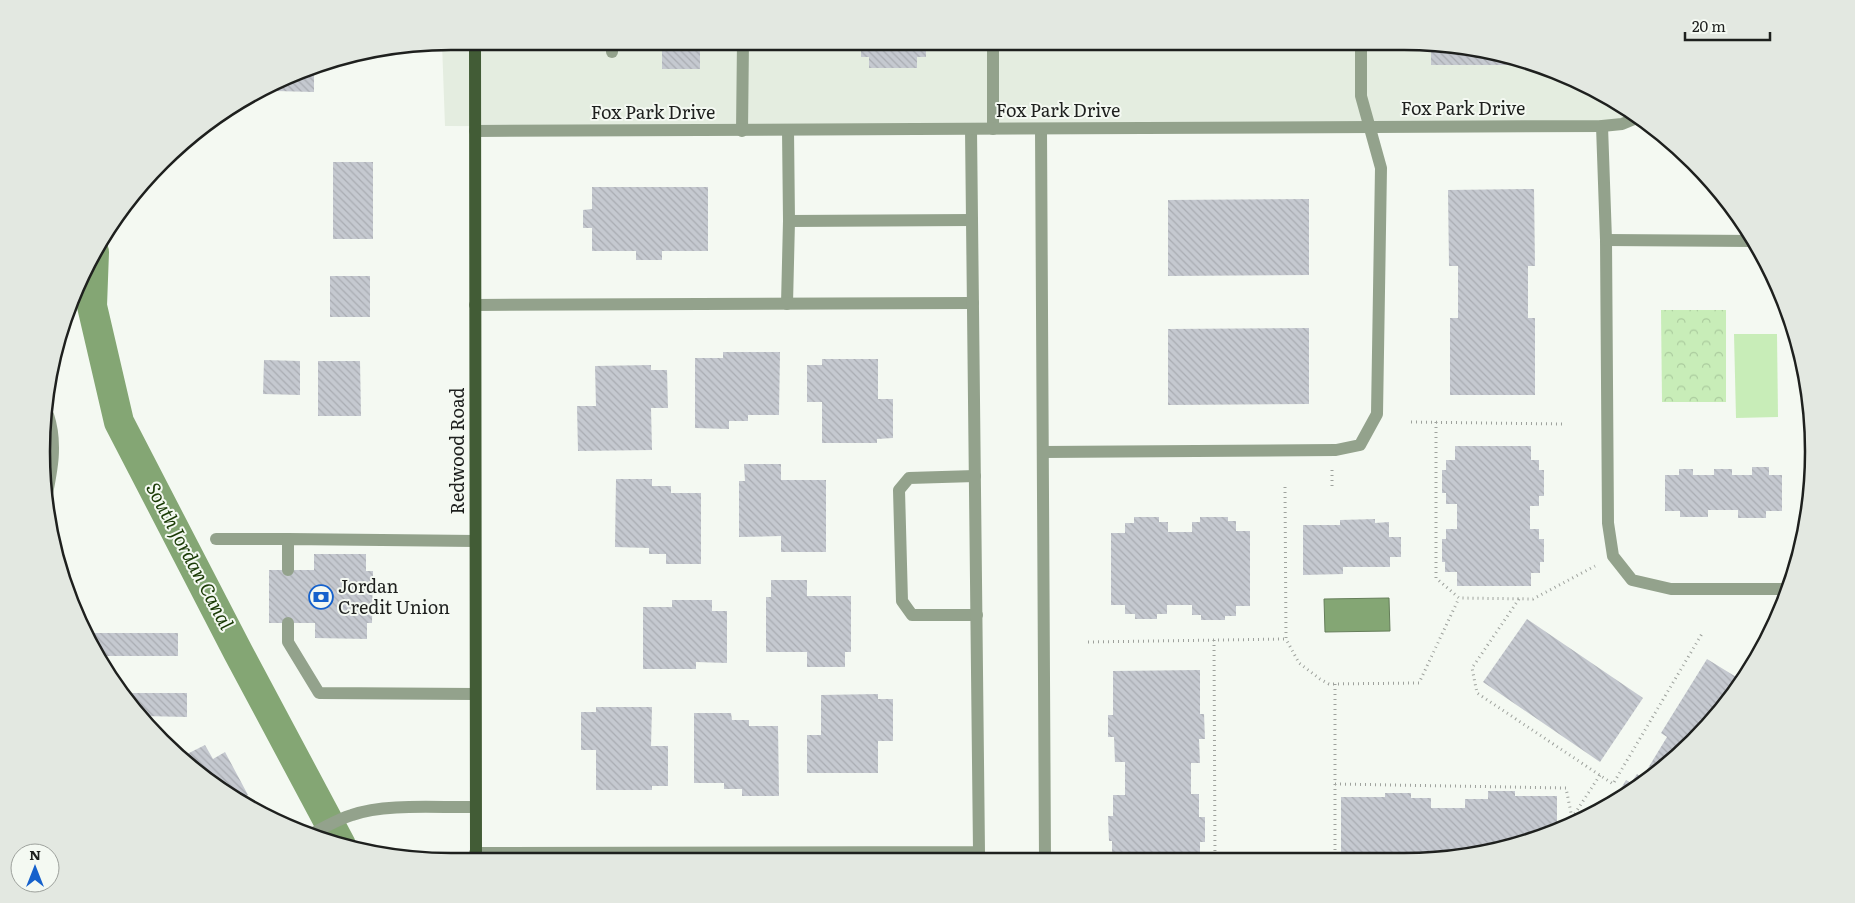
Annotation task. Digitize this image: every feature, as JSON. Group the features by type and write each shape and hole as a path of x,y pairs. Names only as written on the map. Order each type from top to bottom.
{"main road":[{"name":"Redwood Road","path":"476,50 476,853"}],"street":[{"path":"742,131 743,50"},
{"path":"993,50 993,129"},
{"path":"1042,452 1336,450 1360,445 1377,414 1381,168 1362,96 1361,50"},
{"name":"Fox Park Drive","path":"476,131 1602,126 1622,124 1630,120"},
{"path":"1602,126 1606,240 1608,523 1613,556 1632,580 1671,589 1781,589"},
{"path":"930,853 979,852 971,129"},
{"path":"1041,129 1045,853"},
{"path":"787,304 789,221 788,130"},
{"path":"789,221 972,220"},
{"path":"1606,240 1745,241"},
{"path":"476,305 973,303"},
{"path":"51,425 53,452 51,474"},
{"path":"975,476 909,478 899,490 902,601 912,615 976,615"},
{"path":"216,539 476,541"},
{"path":"288,539 288,570"},
{"path":"288,623 288,642 319,694 476,694"},
{"path":"319,831 351,815 380,810 476,807"}],"path":[{"path":"1411,422 1562,424"},
{"path":"1436,422 1436,578 1459,598 1533,599 1613,556"},
{"path":"1285,487 1286,639 1299,663 1320,679 1329,684 1419,683 1459,598"},
{"path":"1519,599 1472,668 1477,694 1613,784 1703,632"},
{"path":"1088,642 1286,639"},
{"path":"1214,640 1215,853"},
{"path":"1335,684 1335,853"},
{"path":"1575,815 1600,775"},
{"path":"1335,784 1566,788 1571,816"}],"shaded area":[{"path":"442,50 452,50 1430,51 1482,58 1533,71 1581,91 1637,125 1194,128 445,126"},
{"path":"1389,598 1390,631 1325,632 1324,599"}],"green space":[{"path":"1661,310 1726,310 1726,402 1662,402"},
{"path":"1734,334 1777,334 1778,417 1736,418"}],"building":[{"path":"662,50 700,50 700,69 662,69"},
{"path":"861,50 926,50 926,57 917,57 917,68 869,68 869,57 861,57"},
{"path":"1431,51 1456,53 1511,65 1431,65"},
{"path":"314,74 314,92 275,91"},
{"path":"333,162 373,162 373,239 333,239"},
{"path":"592,187 708,187 708,251 662,251 662,260 636,260 636,251 592,251 592,228 583,228 583,210 592,209"},
{"path":"1534,189 1535,266 1528,266 1528,318 1535,318 1535,395 1450,395 1450,318 1458,318 1458,266 1449,266 1448,190"},
{"path":"1309,199 1309,275 1168,276 1168,200"},
{"path":"330,276 370,276 370,317 330,317"},
{"path":"1309,328 1309,404 1168,405 1168,329"},
{"path":"723,352 780,352 779,415 748,415 748,421 729,421 729,429 695,428 695,358 723,358"},
{"path":"822,359 878,359 878,399 893,399 893,438 877,439 877,443 822,443 822,402 807,402 807,365 822,365"},
{"path":"264,360 300,361 300,395 263,394"},
{"path":"318,361 360,361 361,416 318,416"},
{"path":"651,365 651,370 667,370 668,408 651,408 652,450 578,451 577,406 596,406 595,366"},
{"path":"1455,446 1531,446 1531,460 1539,460 1539,470 1544,470 1544,496 1539,496 1539,506 1530,506 1530,529 1539,529 1539,539 1544,539 1544,562 1540,562 1540,573 1531,573 1531,586 1457,586 1457,572 1445,572 1445,562 1442,562 1442,539 1446,539 1446,529 1457,529 1457,504 1446,504 1446,493 1442,493 1442,470 1446,470 1446,460 1455,460"},
{"path":"744,464 781,464 781,480 826,480 826,552 781,552 781,536 739,537 739,481 745,481"},
{"path":"1752,467 1769,467 1769,475 1782,475 1782,511 1766,511 1766,518 1738,518 1738,510 1708,510 1708,517 1680,517 1680,511 1665,511 1665,475 1679,475 1679,469 1693,469 1693,475 1714,475 1714,469 1732,469 1732,475 1752,475"},
{"path":"616,479 652,479 652,486 671,486 671,493 701,493 701,564 666,564 666,554 649,554 649,548 615,547"},
{"path":"1134,517 1159,517 1159,522 1168,522 1168,532 1192,532 1192,522 1200,522 1200,517 1228,517 1228,521 1236,521 1236,531 1250,531 1250,606 1236,606 1236,616 1225,616 1225,620 1201,620 1201,615 1192,615 1192,605 1167,605 1167,614 1157,614 1157,619 1135,619 1135,614 1125,614 1125,605 1111,605 1111,533 1125,533 1125,523 1134,523"},
{"path":"1375,519 1375,523 1389,522 1389,537 1401,537 1401,557 1390,557 1390,567 1343,567 1343,574 1303,575 1303,525 1340,525 1340,520"},
{"name":"Jordan Credit Union","path":"314,554 366,554 366,571 373,571 372,623 367,623 367,639 315,638 315,623 269,623 269,570 314,570"},
{"path":"771,580 807,580 807,596 851,596 851,652 845,652 845,667 807,667 807,652 766,652 766,597 771,597"},
{"path":"672,600 712,600 712,611 727,611 727,663 696,662 696,669 643,669 643,607 672,607"},
{"path":"1527,619 1643,698 1600,762 1483,682"},
{"path":"93,633 178,633 178,656 106,656"},
{"path":"1707,659 1736,677 1722,696 1687,735 1646,771 1667,737 1661,733"},
{"path":"1200,670 1200,714 1204,714 1205,739 1199,739 1200,763 1191,763 1191,794 1199,794 1199,817 1205,817 1205,842 1200,842 1200,853 1112,853 1112,841 1109,841 1108,816 1113,816 1113,795 1125,795 1125,762 1115,762 1114,737 1108,737 1108,715 1113,715 1113,671"},
{"path":"131,693 187,693 187,717 150,716"},
{"path":"878,694 878,699 893,699 893,741 878,741 878,773 807,773 807,735 821,735 821,695"},
{"path":"596,707 652,707 651,746 668,746 668,786 652,786 652,790 596,790 596,750 581,750 581,712 596,712"},
{"path":"694,713 731,713 732,720 749,720 749,726 778,726 779,796 742,796 742,789 724,789 724,783 694,783"},
{"path":"205,745 213,759 225,752 248,795 246,796 228,785 188,754"},
{"path":"1626,780 1630,783 1621,789"},
{"path":"1488,791 1515,791 1515,796 1557,796 1557,822 1533,832 1456,850 1404,853 1341,853 1341,797 1385,797 1385,793 1411,793 1411,798 1431,798 1431,808 1465,808 1465,799 1488,799"}],"waterway":[{"name":"South Jordan Canal","path":"93,270 92,306 119,422 336,836"}],"place":[{"name":"Jordan Credit Union","path":"321,597"}]}
